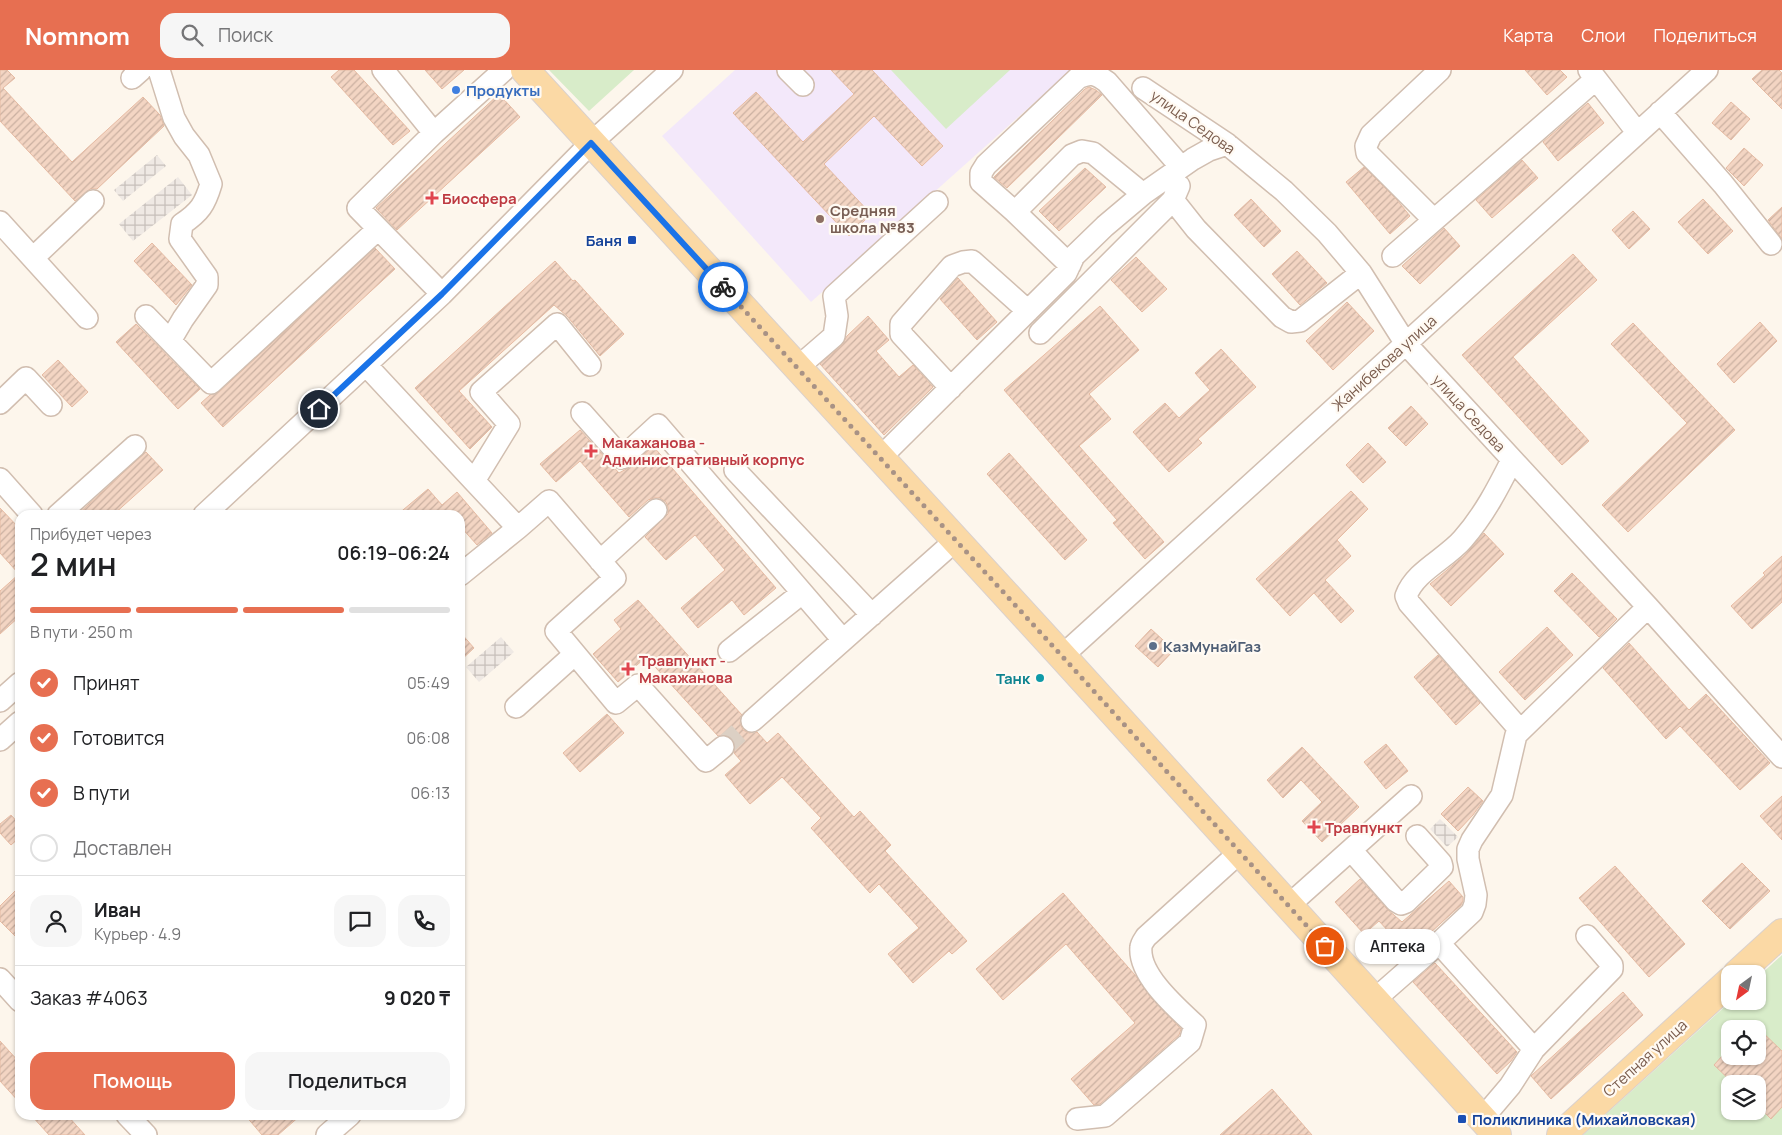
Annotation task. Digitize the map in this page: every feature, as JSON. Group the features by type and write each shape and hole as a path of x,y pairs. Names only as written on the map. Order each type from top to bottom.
{"main road":[{"path":"525,70 1062,656 1489,1127"},
{"path":"1747,965 1782,933"},
{"name":"Степная улица","path":"1561,1135 1721,988"}],"street":[{"path":"159,70 174,118 184,136 199,155 211,184 206,200 195,215 182,224 180,240 207,277 207,286 170,341"},
{"path":"442,294 358,208 434,133 504,70"},
{"path":"209,510 442,294 591,143 672,70"},
{"path":"788,70 803,85"},
{"path":"1434,220 1367,153 1366,146 1371,135 1440,70"},
{"name":"Жанибекова улица","path":"1062,656 1707,70"},
{"path":"1070,265 981,182 981,173 986,165 1078,78 1087,74 1097,76 1107,82 1187,163"},
{"path":"1393,256 1592,74 1637,132"},
{"path":"382,75 410,114 434,133"},
{"name":"улица Седова","path":"1143,88 1227,144 1296,203 1327,233 1361,273 1406,344 1648,607 1782,757"},
{"path":"1660,112 1723,184 1771,244"},
{"path":"880,458 1066,274 1074,256 1105,226 1143,194 1187,163 1209,150 1227,144"},
{"path":"1015,212 1072,155 1082,151 1093,153 1143,194"},
{"path":"1040,333 1173,200 1187,163"},
{"path":"1173,200 1196,229 1282,317 1291,322 1300,321 1361,273"},
{"path":"33,258 93,201"},
{"path":"797,368 834,336 837,316 834,296 937,202"},
{"path":"0,222 86,318"},
{"path":"146,316 211,383 378,229"},
{"path":"951,388 901,334 901,324 952,266 972,261 1028,311"},
{"path":"474,480 509,424 481,392 556,324 590,365"},
{"path":"366,365 518,528"},
{"path":"0,403 26,378 51,405"},
{"path":"582,413 622,458 658,425 843,640"},
{"path":"64,510 135,446"},
{"path":"1512,460 1480,519 1462,541 1415,580 1406,596 1520,730"},
{"path":"735,470 872,615"},
{"path":"0,479 28,510"},
{"path":"465,570 549,501 616,578 556,631 616,703 638,685 706,761 723,746"},
{"path":"600,560 656,510"},
{"path":"752,721 956,540"},
{"path":"729,651 802,593"},
{"path":"1374,1000 1439,944 1472,912 1476,904 1476,895 1468,859 1468,849 1502,795 1516,735 1648,607"},
{"path":"516,707 575,654"},
{"path":"0,701 15,688"},
{"path":"0,740 15,726"},
{"path":"1288,906 1411,796"},
{"path":"1351,850 1396,901 1401,904 1406,902 1442,867 1441,863 1417,836"},
{"path":"1077,1119 1105,1116 1190,1042 1195,1025 1159,989 1145,968 1141,948 1146,937 1240,852"},
{"path":"1489,1127 1510,1086 1534,1049 1612,969 1612,965 1587,936"},
{"path":"1439,944 1534,1049"},
{"path":"0,980 15,996"},
{"path":"132,1120 146,1135"},
{"path":"327,1135 344,1120"}],"shaded area":[{"name":"Средняя школа №83","path":"735,70 1071,70 811,302 662,136"},
{"path":"157,155 166,166 123,201 114,190"},
{"path":"178,177 192,195 133,241 119,224"},
{"path":"501,637 514,652 479,682 466,667"},
{"path":"1440,819 1458,837 1447,847 1430,829"}],"green space":[{"path":"549,70 634,70 589,111"},
{"path":"891,70 1010,70 946,129"},
{"path":"1782,955 1782,1135 1583,1135 1721,1010 1766,1010 1766,970"}],"building":[{"path":"0,70 7,70 15,78 3,88 72,162 143,97 160,115 164,126 97,189 90,189 75,201 0,121"},
{"path":"339,70 354,70 410,131 393,145 331,77"},
{"path":"425,70 464,70 442,89"},
{"path":"831,70 872,70 943,146 922,166 874,116 824,164 871,214 849,236 733,113 756,92 803,142 854,94"},
{"path":"1525,70 1560,70 1567,77 1547,95"},
{"path":"1762,70 1779,70 1782,73 1782,109 1752,79"},
{"path":"1089,87 1102,95 1007,188 994,177 1085,89"},
{"path":"499,94 520,117 397,230 376,208"},
{"path":"1731,102 1750,119 1731,140 1712,123"},
{"path":"1588,103 1604,123 1558,161 1543,142"},
{"path":"1744,148 1763,165 1744,186 1726,168"},
{"path":"1522,160 1538,178 1492,218 1476,200"},
{"path":"1364,167 1410,216 1390,234 1346,182"},
{"path":"1085,168 1106,187 1059,231 1039,211"},
{"path":"1251,199 1281,231 1264,247 1234,215"},
{"path":"1703,199 1733,231 1708,254 1678,222"},
{"path":"1782,207 1782,239 1768,220"},
{"path":"1633,211 1650,229 1629,249 1612,230"},
{"path":"1444,228 1460,246 1420,284 1402,266"},
{"path":"152,243 192,285 176,305 134,261"},
{"path":"375,248 395,269 223,427 201,403 210,395 219,392"},
{"path":"1297,251 1327,283 1300,305 1272,274"},
{"path":"1573,254 1597,280 1513,357 1589,441 1562,465 1462,355"},
{"path":"1136,257 1167,289 1142,312 1111,280"},
{"path":"555,261 624,334 600,356 567,316 554,305 459,391 492,427 470,449 415,388"},
{"path":"958,278 997,322 977,340 940,299"},
{"path":"1347,302 1374,331 1333,370 1306,341"},
{"path":"1100,306 1139,350 1089,394 1111,419 1079,446 1164,542 1145,559 1113,523 1117,520 1004,390"},
{"path":"868,316 889,340 876,351 899,377 913,365 933,387 884,435 820,364 842,345 847,336"},
{"path":"1760,322 1777,341 1734,383 1717,364"},
{"path":"1633,323 1735,430 1628,532 1602,505 1687,423 1611,344"},
{"path":"136,324 200,389 178,409 116,342"},
{"path":"1221,349 1256,387 1198,439 1202,443 1169,472 1133,432 1165,403 1179,418 1210,390 1195,373"},
{"path":"58,360 88,392 72,407 42,375"},
{"path":"1411,406 1428,424 1406,446 1388,428"},
{"path":"580,430 619,473 630,467 653,446 776,588 744,615 732,600 698,628 681,608 725,570 695,535 666,560 645,537 668,514 666,502 660,498 648,500 629,517 580,461 556,482 540,464"},
{"path":"1368,443 1386,462 1363,483 1346,465"},
{"path":"146,452 163,470 119,510 82,510"},
{"path":"1009,453 1087,540 1065,560 987,474"},
{"path":"428,489 442,505 457,492 492,533 477,545 465,532 465,510 403,510"},
{"path":"1351,491 1368,509 1337,540 1351,556 1325,580 1354,611 1341,623 1314,593 1290,616 1256,579"},
{"path":"0,508 15,524 15,570 0,553"},
{"path":"1484,533 1504,554 1451,606 1430,584 1464,556"},
{"path":"1782,556 1782,602 1752,629 1731,606 1765,575 1763,573"},
{"path":"1572,573 1617,619 1599,637 1554,591"},
{"path":"15,578 15,620 0,634 0,591"},
{"path":"638,600 742,715 740,723 743,730 749,733 757,732 767,743 778,733 854,817 860,811 891,845 885,851 967,941 952,954 949,951 913,983 888,954 919,928 879,884 870,893 811,828 821,818 782,777 750,804 725,775 741,761 734,753 735,745 733,739 727,735 718,736 646,657 618,682 593,654 621,629 614,620"},
{"path":"1547,627 1573,655 1525,700 1499,672"},
{"path":"1151,629 1174,650 1158,667 1135,646"},
{"path":"465,638 474,648 465,656"},
{"path":"1629,643 1689,710 1706,694 1770,763 1740,790 1680,726 1666,739 1603,668"},
{"path":"1438,655 1480,703 1456,725 1414,677"},
{"path":"607,714 624,733 580,772 563,753"},
{"path":"1386,744 1408,771 1386,789 1364,762"},
{"path":"1302,747 1359,807 1322,842 1302,821 1322,802 1301,780 1283,798 1267,780"},
{"path":"1468,787 1483,801 1458,831 1441,814"},
{"path":"1782,796 1782,840 1760,816"},
{"path":"11,815 15,819 15,841 11,845 0,833 0,824"},
{"path":"1742,863 1770,891 1730,929 1702,901"},
{"path":"1615,866 1685,944 1649,977 1579,898"},
{"path":"1360,879 1387,909 1402,922 1449,881 1463,897 1463,901 1461,905 1408,953 1379,921 1364,934 1335,902"},
{"path":"15,891 15,936 0,921 0,906"},
{"path":"1063,893 1135,975 1151,998 1181,1029 1179,1035 1100,1104 1094,1105 1071,1079 1135,1023 1066,944 1003,1000 976,969"},
{"path":"1435,963 1517,1052 1511,1061 1497,1074 1413,982"},
{"path":"1623,992 1643,1015 1551,1099 1531,1076"},
{"path":"1766,1036 1782,1051 1782,1107 1771,1119 1766,1114 1766,1075 1725,1075 1714,1065 1721,1057 1721,1065 1766,1065"},
{"path":"0,1041 15,1058 15,1098 0,1081"},
{"path":"1272,1089 1312,1135 1220,1135"},
{"path":"36,1120 72,1120 85,1135 49,1135"},
{"path":"249,1120 295,1120 278,1135 262,1135"}],"tunnel":[{"path":"723,747 752,721"}],"way so far":[{"path":"723,287 1325,946"}],"place":[{"name":"Продукты","path":"456,90"},
{"name":"Биосфера","path":"432,198"},
{"name":"Средняя школа №83","path":"820,219"},
{"name":"Баня","path":"632,240"},
{"name":"Макажанова - Административный корпус","path":"591,451"},
{"name":"КазМунайГаз","path":"1153,646"},
{"name":"Травпункт - Макажанова","path":"628,669"},
{"name":"Танк","path":"1040,678"},
{"name":"Травпункт","path":"1314,827"},
{"name":"Аптека","path":"1325,946"},
{"name":"Поликлиника (Михайловская)","path":"1462,1119"}],"route":[{"path":"319,409 442,294 591,143 723,287"}]}
